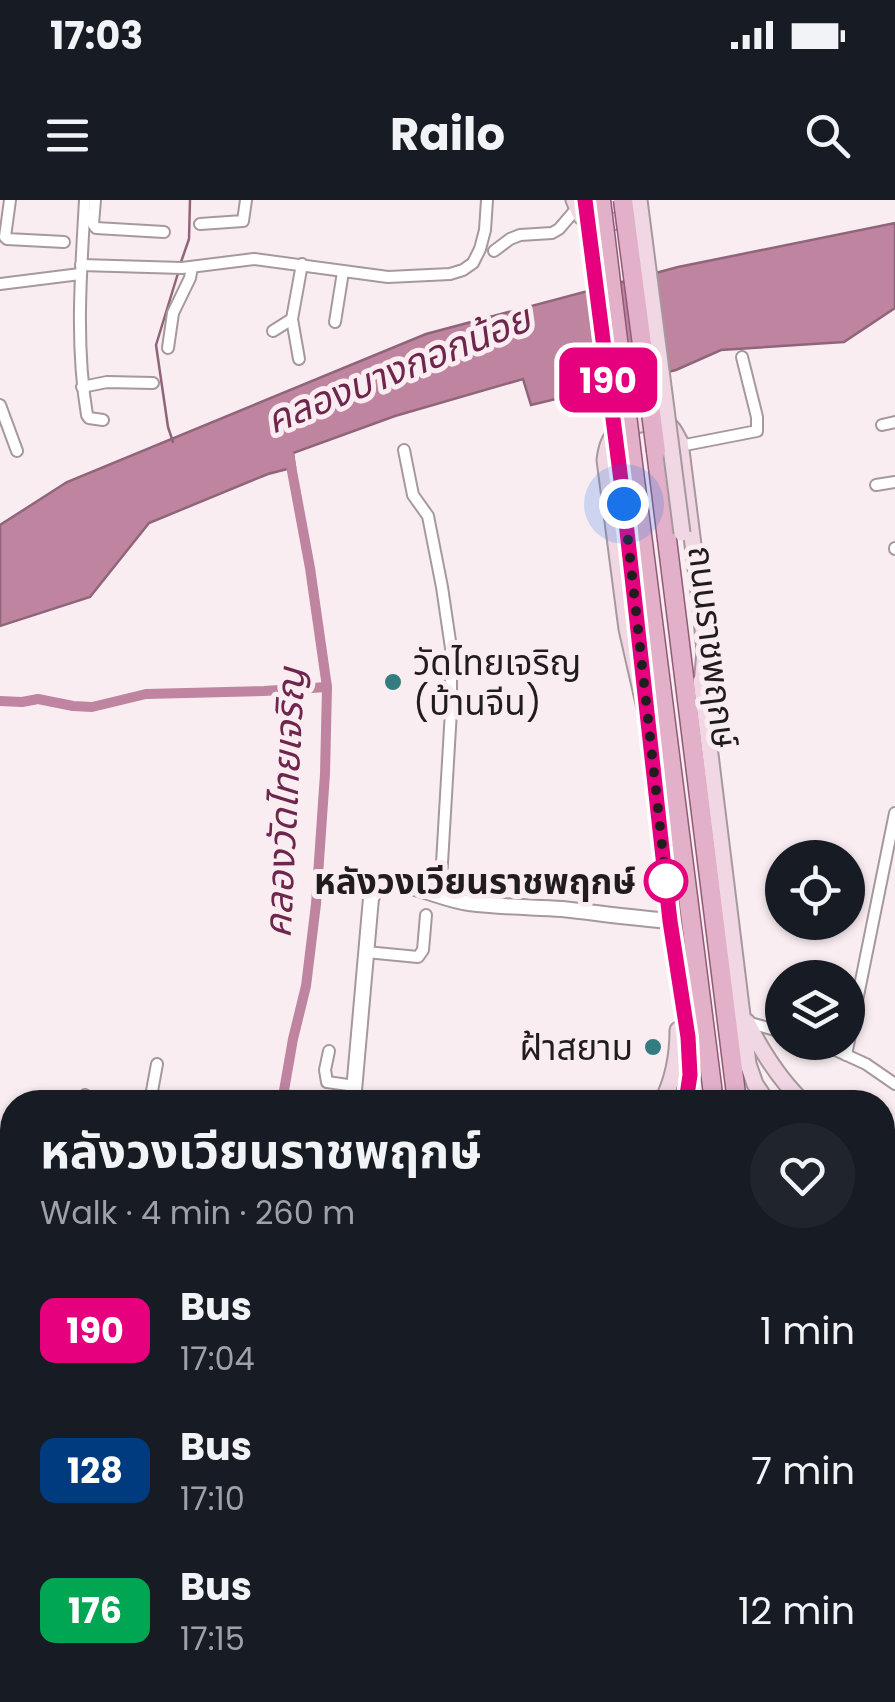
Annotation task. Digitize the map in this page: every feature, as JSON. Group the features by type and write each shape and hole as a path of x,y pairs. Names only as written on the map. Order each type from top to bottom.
{"main road":[{"name":"ถนนราชพฤกษ์","path":"601,200 712,1090"},
{"name":"ถนนราชพฤกษ์","path":"623,200 736,1090"},
{"path":"579,203 581,216 599,224 623,219 641,200"},
{"path":"641,200 740,1004 748,1064 759,1090"},
{"path":"579,203 624,504 670,921 690,1058 687,1090"},
{"path":"648,721 626,629 605,460 607,445 614,434 646,422 667,423 680,446 702,608 702,686"},
{"path":"668,1090 677,1060 680,994"},
{"path":"740,1004 759,1045 792,1090"}],"street":[{"path":"10,200 7,239 64,242"},
{"path":"85,200 79,344 82,387 87,415 103,420"},
{"path":"95,200 92,224 96,228 164,232"},
{"path":"200,224 242,220 246,200"},
{"path":"0,284 81,270 182,268 254,259 388,278 450,274 472,263 480,249 488,200"},
{"path":"494,251 520,235 559,230 579,203"},
{"path":"299,360 292,319 302,264"},
{"path":"168,348 170,324 190,278 182,268"},
{"path":"335,322 343,272"},
{"path":"273,331 292,319"},
{"path":"680,446 757,430 742,358"},
{"path":"82,387 108,382 153,382"},
{"path":"0,405 16,451"},
{"path":"882,424 895,422"},
{"path":"404,450 412,494 428,516 450,648 451,711 440,896"},
{"path":"876,485 895,482"},
{"path":"865,961 895,813"},
{"path":"354,1090 372,898 378,886 419,888 469,903 670,921"},
{"path":"366,952 418,958 423,950 426,914"},
{"path":"747,1022 765,1027"},
{"path":"329,1050 327,1082 355,1086"},
{"path":"857,1060 895,1084"},
{"path":"152,1090 157,1064"}],"water":[{"name":"คลองบางกอกน้อย","path":"895,223 895,308 844,342 721,350 676,370 531,405 523,379 395,416 293,453 295,467 268,474 149,523 90,597 0,626 0,525 67,482 426,334 678,267"}],"waterway":[{"path":"181,262 189,239 190,200"},
{"path":"173,442 156,345 179,270"},
{"name":"คลองวัดไทยเจริญ","path":"284,1090 306,986 316,904 327,687 289,455"},
{"path":"0,701 38,699 92,707 146,694 327,687"}],"bus line":[{"name":"190","path":"585,200 641,648 670,921 688,1037 688,1090"}],"place":[{"name":"วัดไทยเจริญ (บ้านจีน)","path":"393,682"},
{"name":"หลังวงเวียนราชพฤกษ์","path":"666,881"},
{"name":"ฝ้าสยาม","path":"653,1047"}],"route":[{"path":"624,504 666,881"}]}
